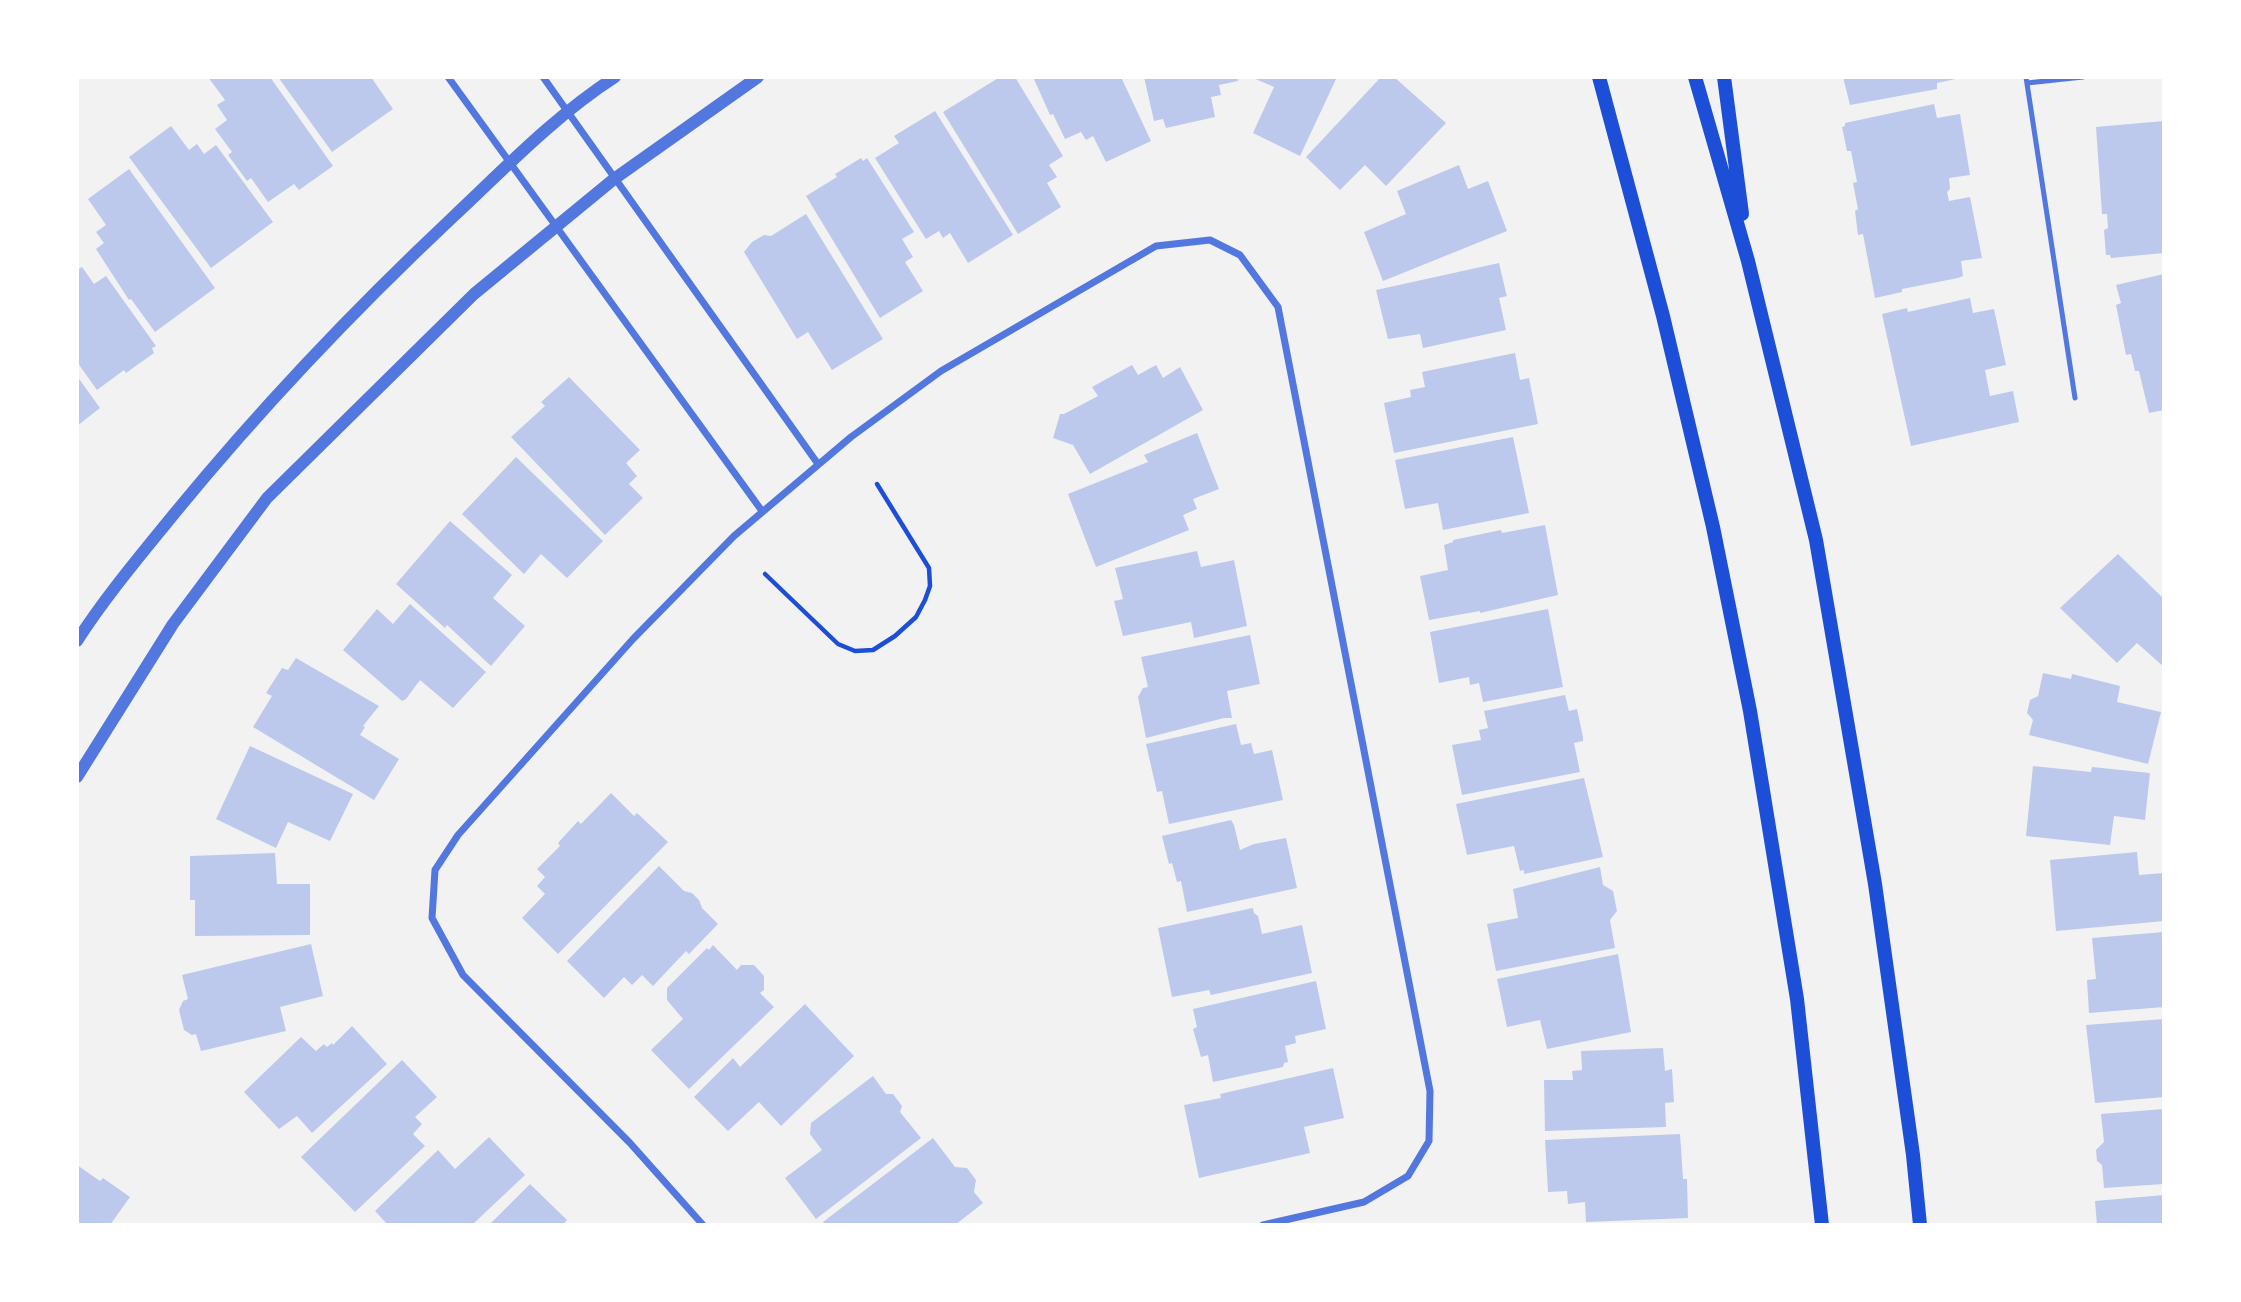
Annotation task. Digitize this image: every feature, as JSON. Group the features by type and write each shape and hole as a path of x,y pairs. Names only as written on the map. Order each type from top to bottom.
{"main road":[{"path":"1599,77 1676,369 1713,527 1750,711 1797,999 1822,1225"},
{"path":"1695,77 1748,261 1816,540 1875,884 1913,1155 1920,1225"},
{"path":"1724,77 1748,261"}],"street":[{"path":"448,77 762,511"},
{"path":"543,77 818,464"},
{"path":"77,641 101,603 222,455 377,288 568,113 615,77"},
{"path":"77,777 173,624 267,498 474,294 614,179 758,77"},
{"path":"703,1225 630,1143 463,975 432,918 435,870 458,835 633,639 734,536 851,437 941,371 1156,246 1210,240 1240,255 1278,307 1430,1091 1429,1140 1408,1176 1364,1202 1263,1225"}],"lane":[{"path":"2075,398 2027,80 2083,77"}],"path":[{"path":"765,574 838,644 855,651 873,650 895,636 916,617 926,600 930,586 929,568 877,484"}],"building":[{"path":"208,77 270,77 333,166 299,190 294,184 268,202 251,178 247,181 228,155 232,152 215,129 227,120 217,105 225,100"},
{"path":"278,77 371,77 393,109 332,152"},
{"path":"1000,77 1015,77 1063,156 1049,165 1057,177 1047,183 1061,207 1018,234 943,112"},
{"path":"1033,77 1121,77 1151,141 1106,162 1093,136 1086,140 1081,132 1065,139 1053,114 1050,115"},
{"path":"1144,77 1237,77 1238,81 1219,85 1221,95 1211,97 1215,117 1166,128 1163,119 1154,121"},
{"path":"1251,77 1337,77 1300,156 1253,133 1274,87"},
{"path":"1381,77 1394,77 1446,123 1386,186 1365,165 1340,190 1306,157"},
{"path":"1843,77 1960,78 1937,83 1937,89 1850,105"},
{"path":"1934,104 1937,118 1960,114 1970,175 1949,178 1950,189 1947,192 1949,201 1970,197 1982,258 1961,261 1963,276 1958,278 1902,289 1902,292 1875,298 1863,234 1858,235 1855,211 1858,209 1853,183 1857,182 1851,151 1847,151 1842,127 1845,123"},
{"path":"935,111 1013,235 968,263 950,233 943,238 939,231 926,239 875,158 899,143 894,136"},
{"path":"2164,121 2164,253 2111,258 2106,255 2104,230 2108,228 2107,214 2102,214 2096,127"},
{"path":"171,126 189,150 197,144 204,154 216,145 273,222 211,268 129,157"},
{"path":"861,158 863,161 867,158 914,232 902,239 913,257 905,262 923,291 880,318 806,196"},
{"path":"1459,165 1468,189 1488,181 1507,231 1383,281 1364,232 1406,214 1397,191"},
{"path":"129,169 215,288 155,332 131,299 129,300 96,249 104,243 96,232 106,225 88,199"},
{"path":"806,214 883,339 832,370 808,332 797,339 744,252 752,242 764,235 771,236"},
{"path":"1499,263 1507,296 1499,298 1506,330 1423,348 1420,334 1388,339 1376,290"},
{"path":"82,267 94,284 106,276 156,346 152,348 154,353 97,390 77,362 77,270"},
{"path":"2164,274 2164,410 2149,413 2139,371 2135,371 2131,354 2126,355 2116,305 2121,303 2116,285"},
{"path":"1970,298 1973,313 1994,309 2006,365 1985,370 1990,396 2013,391 2019,422 1911,446 1882,314 1907,308 1908,312"},
{"path":"1515,353 1520,380 1529,378 1538,424 1394,453 1384,403 1411,397 1410,390 1425,387 1422,372"},
{"path":"1132,365 1138,375 1156,365 1163,378 1180,367 1203,410 1090,474 1073,445 1053,438 1060,414 1098,396 1092,387"},
{"path":"77,376 100,408 77,426"},
{"path":"569,377 640,450 626,463 637,476 629,484 643,498 605,535 511,437 545,406 541,402"},
{"path":"1197,433 1219,489 1193,499 1197,509 1183,515 1189,530 1096,567 1068,494 1148,462 1144,455"},
{"path":"1513,437 1529,513 1443,530 1438,503 1405,509 1395,460"},
{"path":"516,457 603,541 567,578 541,554 524,574 462,514"},
{"path":"450,521 512,575 493,598 525,626 491,666 447,625 445,628 396,584"},
{"path":"1545,525 1558,595 1480,613 1429,620 1420,576 1448,570 1444,545 1453,540 1501,530 1502,533"},
{"path":"1197,551 1201,567 1234,560 1247,626 1194,638 1191,622 1123,636 1114,601 1123,599 1115,568"},
{"path":"2118,554 2164,599 2164,667 2137,643 2117,663 2060,608"},
{"path":"410,604 486,672 453,708 420,680 402,701 343,650 377,609 393,624"},
{"path":"1548,609 1563,687 1483,702 1479,683 1470,685 1469,677 1439,683 1430,632"},
{"path":"1250,635 1260,684 1227,691 1232,718 1146,738 1138,697 1143,688 1148,687 1141,657"},
{"path":"296,658 379,706 363,726 365,727 360,735 399,759 374,800 253,727 272,696 266,693 282,668 288,670"},
{"path":"2043,673 2071,679 2072,674 2120,686 2117,702 2161,712 2148,764 2029,735 2033,720 2027,713 2030,700 2038,696"},
{"path":"1565,695 1569,711 1577,709 1583,737 1583,741 1574,743 1580,772 1462,795 1452,745 1481,740 1479,730 1488,728 1484,711"},
{"path":"1236,724 1241,745 1251,743 1254,754 1272,750 1283,800 1169,824 1162,791 1157,792 1146,744"},
{"path":"250,746 353,794 330,841 288,822 276,848 216,819"},
{"path":"2033,766 2091,772 2092,767 2150,773 2145,820 2114,816 2110,845 2026,836"},
{"path":"1584,778 1603,857 1524,874 1524,870 1520,871 1514,846 1467,855 1456,804"},
{"path":"611,793 634,816 637,813 668,842 558,954 522,918 545,894 537,886 545,877 537,869 560,846 558,843 578,821 581,824"},
{"path":"1231,820 1240,850 1254,844 1286,838 1297,888 1187,912 1181,881 1177,882 1172,863 1169,864 1162,836"},
{"path":"2137,852 2139,875 2164,873 2164,921 2056,931 2050,860"},
{"path":"275,853 277,884 310,884 310,935 195,936 195,900 190,900 190,856"},
{"path":"659,866 684,891 692,893 718,924 689,954 686,951 653,986 642,975 632,985 624,977 604,998 567,961"},
{"path":"1600,867 1603,885 1613,891 1617,911 1610,920 1615,948 1496,971 1487,924 1518,918 1513,889"},
{"path":"1253,908 1258,916 1262,934 1302,925 1312,973 1211,995 1209,990 1172,997 1158,928"},
{"path":"2164,932 2164,1007 2089,1013 2087,980 2096,979 2092,938"},
{"path":"311,944 323,996 280,1007 286,1031 201,1051 196,1034 192,1035 184,1030 179,1010 183,1001 188,999 182,975"},
{"path":"713,945 737,970 741,965 754,965 764,976 764,990 760,993 774,1007 689,1089 651,1050 683,1019 667,1000 667,988"},
{"path":"1618,954 1631,1032 1547,1049 1540,1020 1507,1027 1497,979"},
{"path":"1316,981 1326,1029 1295,1036 1296,1043 1285,1046 1288,1062 1284,1063 1283,1067 1213,1082 1208,1055 1201,1057 1193,1029 1197,1027 1193,1009"},
{"path":"805,1004 854,1056 781,1126 759,1102 728,1131 694,1097 733,1058 740,1067"},
{"path":"2164,1019 2164,1097 2095,1103 2086,1025"},
{"path":"352,1026 387,1064 312,1133 297,1116 279,1129 244,1092 301,1037 316,1051 324,1044 327,1047 332,1043 333,1045"},
{"path":"1663,1048 1665,1071 1672,1069 1674,1102 1665,1103 1666,1127 1545,1131 1544,1080 1573,1080 1572,1071 1582,1070 1581,1051"},
{"path":"402,1060 437,1097 415,1117 422,1124 413,1134 425,1146 355,1212 301,1157"},
{"path":"1333,1068 1344,1118 1304,1127 1310,1153 1199,1178 1184,1105 1221,1098 1220,1094"},
{"path":"873,1076 886,1094 893,1094 902,1106 900,1112 921,1138 816,1219 785,1178 822,1150 810,1134 811,1123"},
{"path":"2164,1109 2164,1184 2104,1188 2102,1165 2097,1161 2096,1150 2104,1142 2101,1114"},
{"path":"1680,1134 1683,1179 1687,1179 1688,1218 1586,1222 1585,1202 1568,1204 1567,1191 1548,1192 1545,1140"},
{"path":"489,1137 525,1175 472,1225 388,1225 375,1211 438,1150 455,1169"},
{"path":"933,1138 955,1167 967,1168 976,1180 974,1192 983,1203 955,1225 825,1225 823,1222"},
{"path":"77,1165 100,1181 103,1178 130,1197 110,1225 77,1225"},
{"path":"530,1184 567,1220 562,1225 489,1225"},
{"path":"2164,1195 2164,1225 2097,1225 2095,1201"}]}
